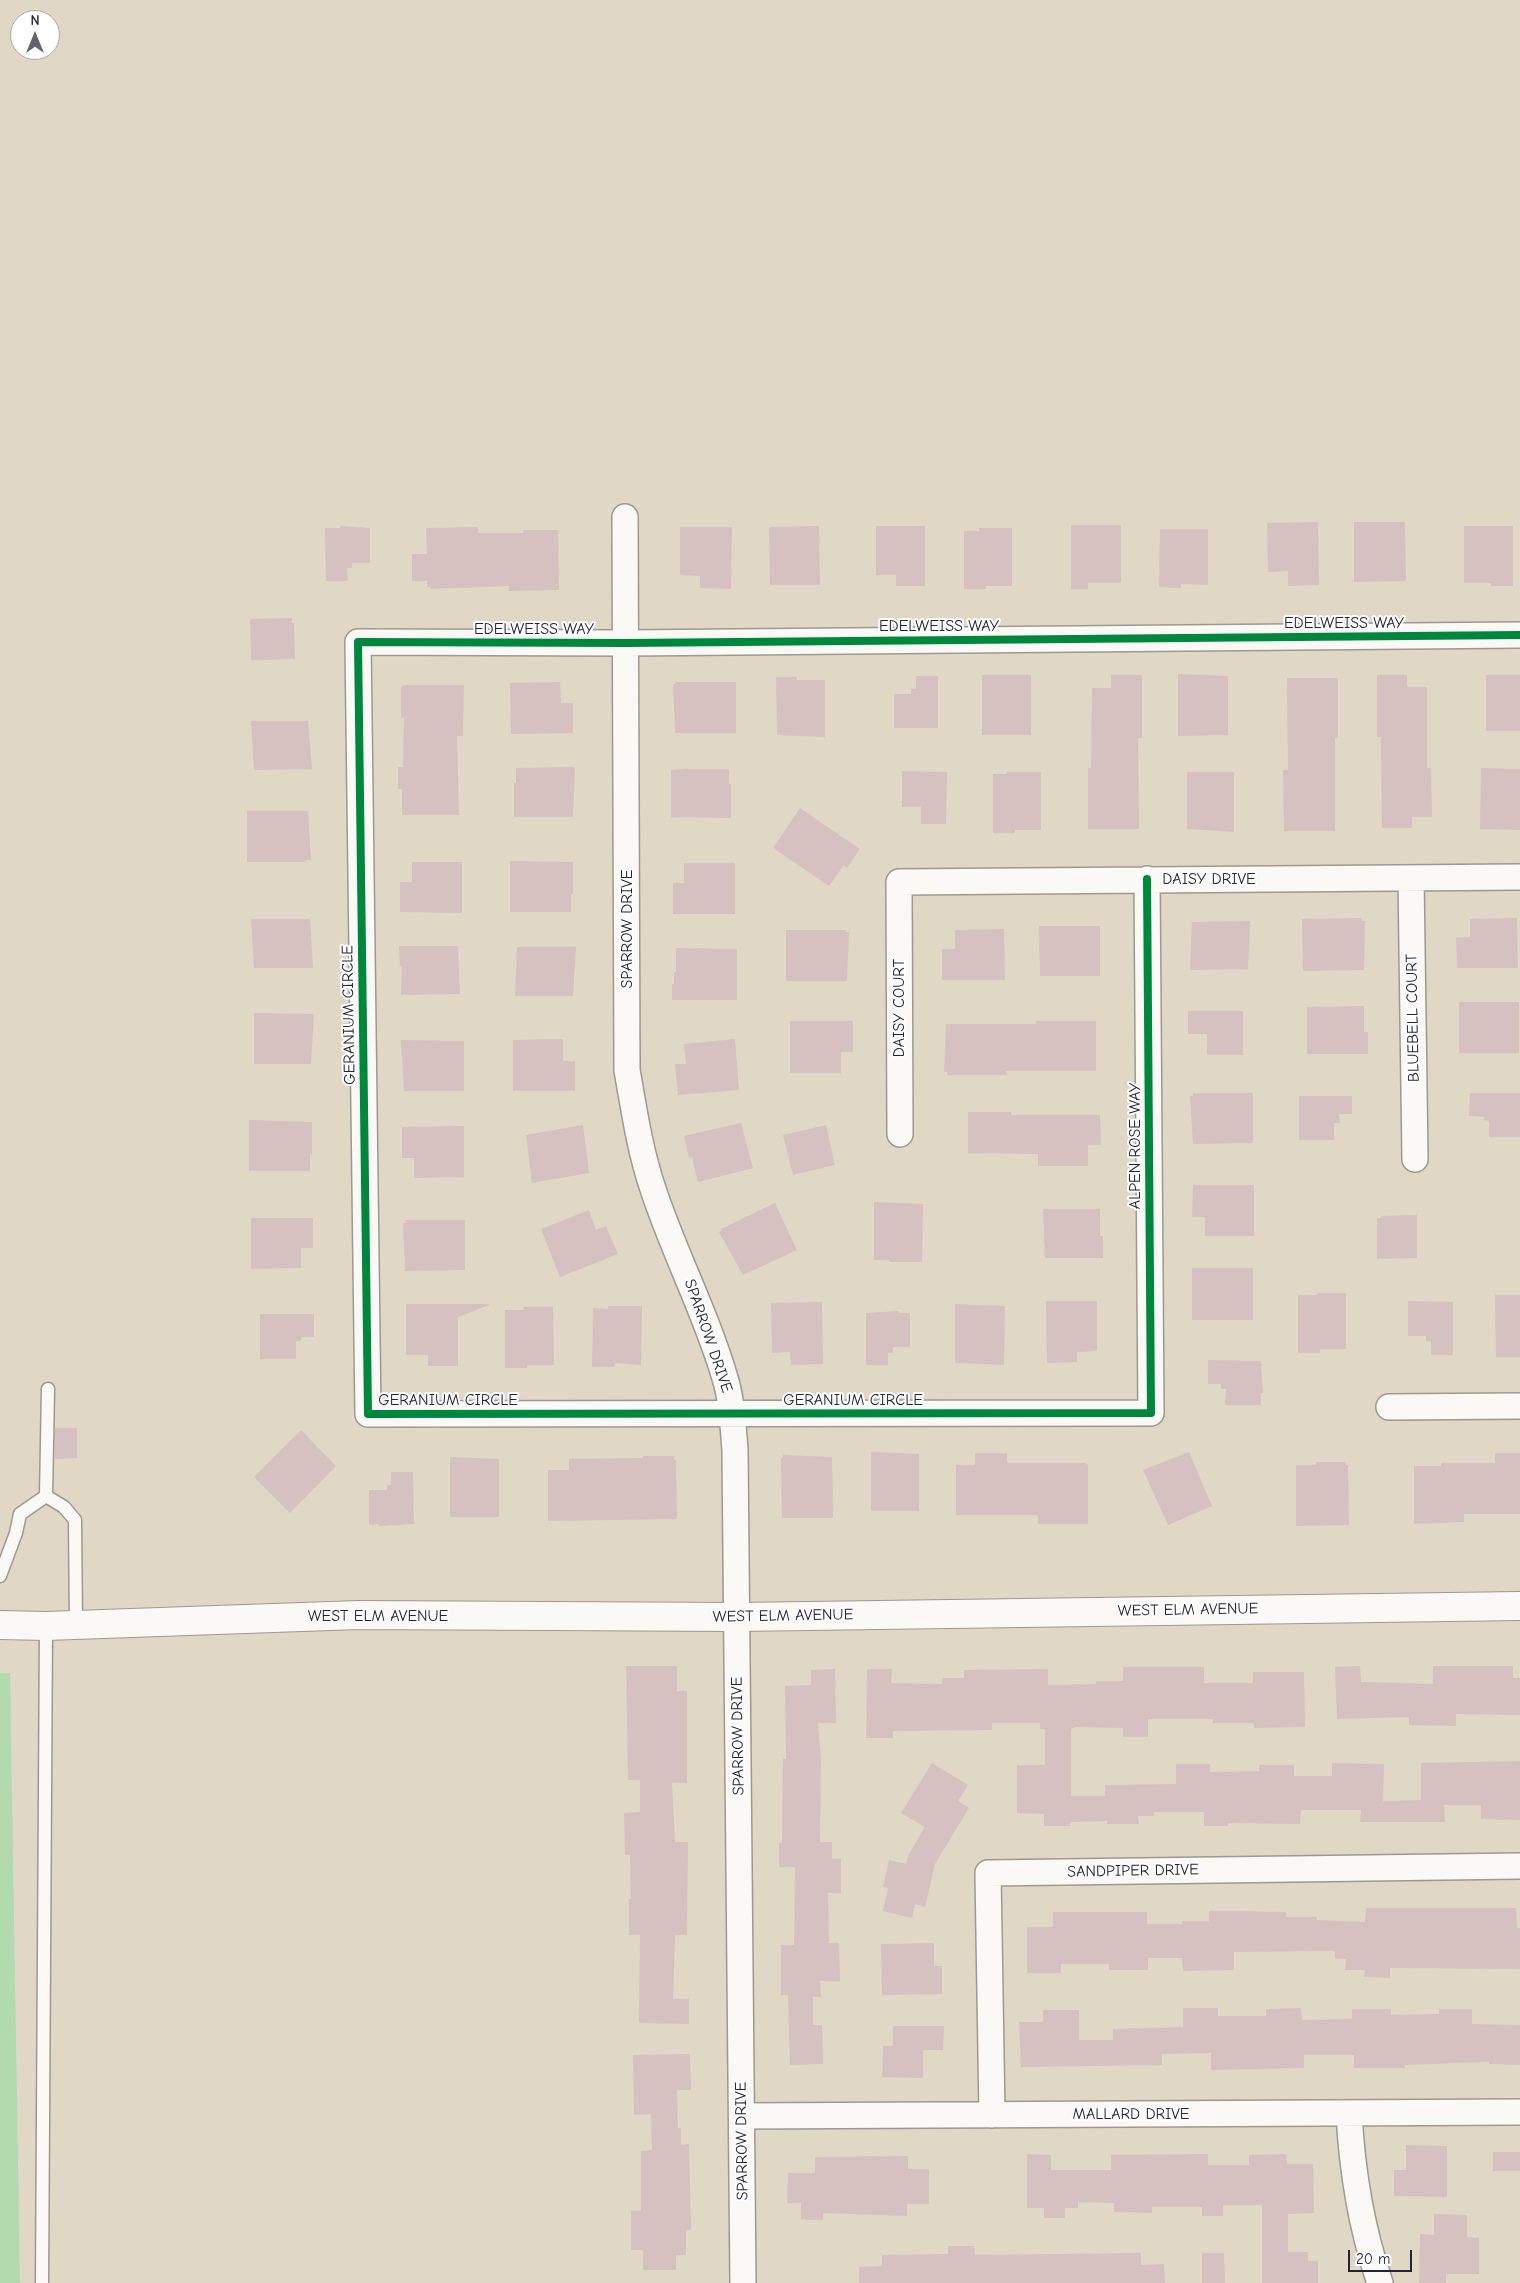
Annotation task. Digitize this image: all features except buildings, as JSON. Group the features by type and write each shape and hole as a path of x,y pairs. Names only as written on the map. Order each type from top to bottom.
{"street":[{"name":"SPARROW DRIVE","path":"625,517 628,1070 637,1130 653,1189 705,1318 725,1379 732,1414 735,1450 744,2283"},
{"name":"EDELWEISS WAY","path":"358,642 626,643 1520,635"},
{"name":"GERANIUM CIRCLE","path":"358,642 368,1414 1151,1413"},
{"name":"DAISY DRIVE","path":"899,882 1520,877"},
{"name":"BLUEBELL COURT","path":"1411,878 1415,1159"},
{"name":"ALPEN ROSE WAY","path":"1147,879 1151,1413"},
{"name":"DAISY COURT","path":"899,882 900,1134"},
{"path":"1389,1407 1520,1406"},
{"name":"WEST ELM AVENUE","path":"0,1625 46,1626 359,1615 736,1617 1520,1606"},
{"name":"SANDPIPER DRIVE","path":"992,2115 988,1873 1520,1866"},
{"name":"MALLARD DRIVE","path":"742,2116 1520,2112"},
{"path":"1349,2113 1357,2196 1368,2247 1380,2283"}],"lane":[{"path":"46,1496 48,1389"},
{"path":"0,1576 16,1533 20,1514 46,1496"},
{"path":"46,1496 64,1507 75,1520 76,1625"},
{"path":"42,2283 46,1626"}],"green space":[{"path":"0,1673 10,1673 20,2283 0,2283"}],"cycle path":[{"path":"1147,879 1151,1413 368,1414 358,642 626,643 1520,635"}]}
